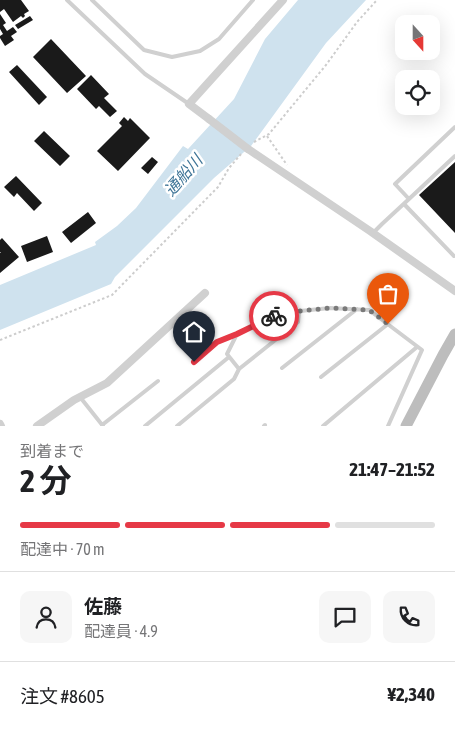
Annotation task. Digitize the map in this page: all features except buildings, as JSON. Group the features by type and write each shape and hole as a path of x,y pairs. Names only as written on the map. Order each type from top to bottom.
{"street":[{"path":"283,0 189,104 248,148 455,290"},
{"path":"36,426 80,397 107,383 204,293"},
{"path":"406,426 442,355 455,334"}],"lane":[{"path":"67,0 145,74 189,104"},
{"path":"92,0 144,50 172,57 200,51 219,39 253,0"},
{"path":"409,199 395,184 455,127"},
{"path":"373,233 455,156"},
{"path":"404,204 454,256"},
{"path":"194,362 217,342 280,313 330,308 369,310 422,350 389,424 384,426"},
{"path":"282,368 357,309"},
{"path":"177,426 234,379 239,369 298,322 299,311"},
{"path":"321,377 388,324"},
{"path":"237,334 227,354 239,369"},
{"path":"323,426 417,346"},
{"path":"145,426 229,357"},
{"path":"80,397 103,425 158,381"}],"path":[{"path":"0,340 112,295 218,187 229,168 248,148 269,134 326,65 357,22 377,0"},
{"path":"266,136 286,162 297,182"}],"water":[{"name":"通船川","path":"298,0 366,0 326,43 251,146 214,178 115,277 111,284 0,330 0,285 96,245 95,242 117,226 136,208 183,146 188,149 234,99 265,39"}],"way so far":[{"path":"274,316 280,313 330,308 369,310 388,324"}],"route":[{"path":"194,362 217,342 274,316"}]}
